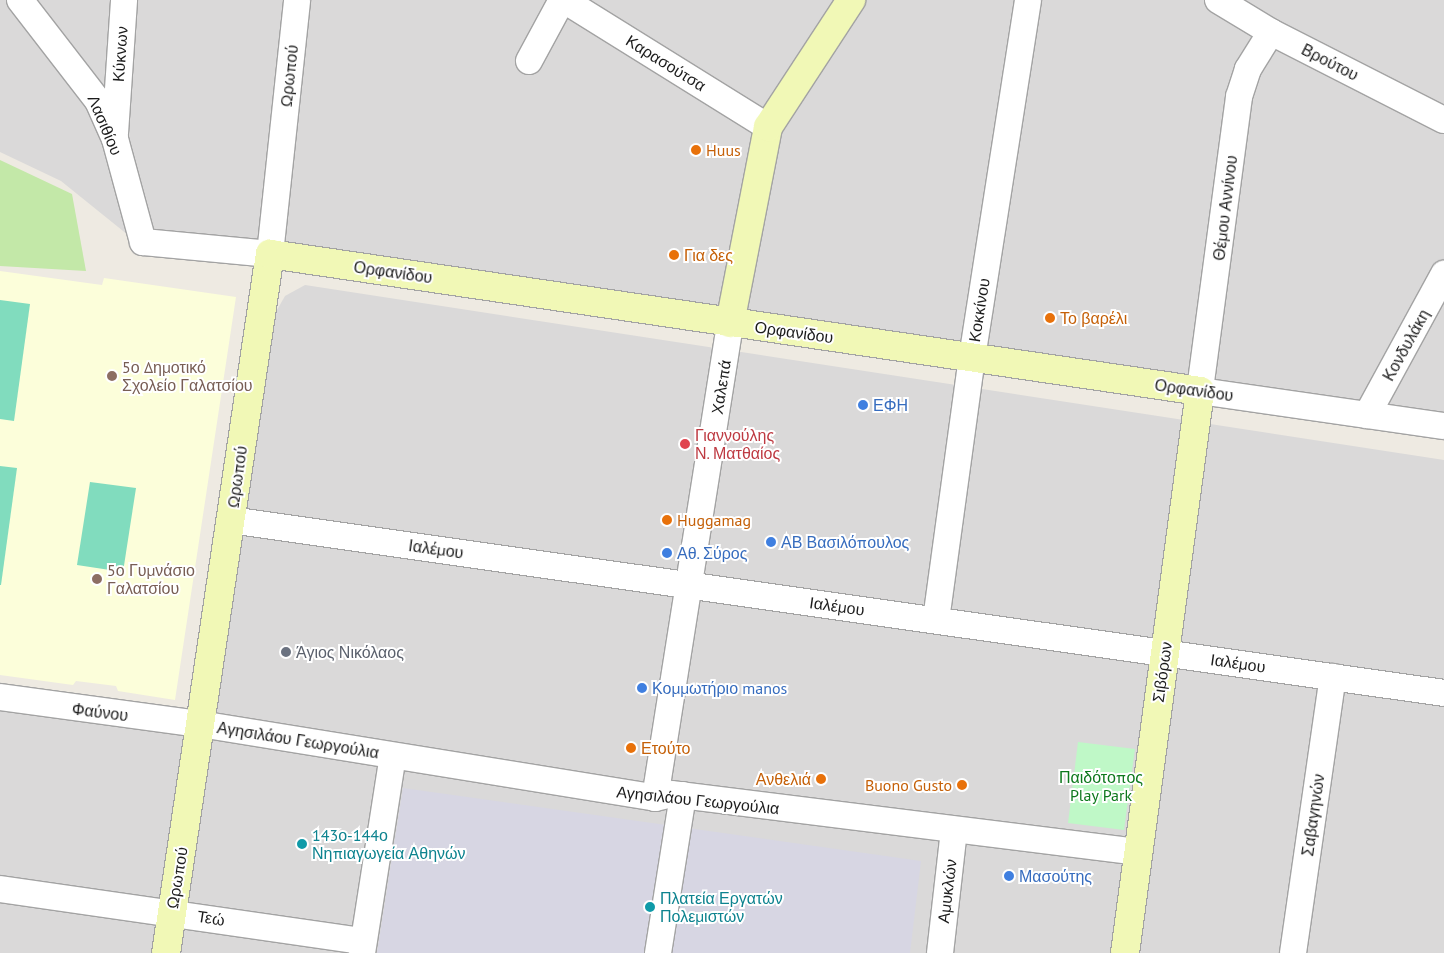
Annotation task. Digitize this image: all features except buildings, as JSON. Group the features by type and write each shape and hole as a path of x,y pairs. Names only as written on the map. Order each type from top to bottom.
{"street":[{"name":"Λασιθίου","path":"20,0 98,101 115,139 143,242"},
{"name":"Κύκνων","path":"115,139 124,0"},
{"name":"Ωρωπού","path":"166,953 270,254 297,0"},
{"path":"529,61 563,0"},
{"name":"Καρασούτσα","path":"563,0 768,127"},
{"name":"Χαλεπά","path":"655,798 690,586 730,323 768,127 851,0"},
{"name":"Κοκκίνου","path":"936,620 972,358 1028,0"},
{"name":"Βρούτου","path":"1218,0 1271,32 1444,120"},
{"name":"Θέμου Αννίνου","path":"1200,391 1239,97 1248,69 1271,32"},
{"name":"Ορφανίδου","path":"143,242 270,254 730,323 1444,426"},
{"name":"Κονδυλάκη","path":"1367,415 1444,274"},
{"name":"Σιβόρων","path":"1124,953 1200,391"},
{"name":"Ιαλέμου","path":"230,520 1444,693"},
{"name":"Σαβαγηνών","path":"1293,953 1333,677"},
{"name":"Φαύνου","path":"0,697 200,724"},
{"name":"Αγησιλάου Γεωργούλια","path":"200,724 655,798 672,794 1138,852"},
{"path":"362,947 393,756"},
{"path":"658,953 683,796"},
{"name":"Αμυκλών","path":"940,953 954,830"},
{"name":"Τεώ","path":"0,889 172,912 362,947"}],"shaded area":[{"path":"0,0 296,0 262,249 128,235 61,181 0,152"},
{"path":"310,0 1444,0 1444,430 283,247"},
{"path":"0,271 102,285 104,278 236,297 175,700 118,691 116,686 76,681 73,685 0,675"},
{"path":"305,285 1444,460 1444,953 179,953 273,317 285,296"},
{"path":"0,711 189,734 158,953 0,953"},
{"name":"Πλατεία Εργατών Πολεμιστών","path":"403,788 921,861 910,953 377,953"}],"green space":[{"path":"0,160 72,194 86,271 0,266"},
{"path":"0,300 30,304 14,421 0,419"},
{"path":"0,466 17,468 1,585 0,585"},
{"path":"90,482 136,488 123,572 77,565"},
{"name":"Παιδότοπος Play Park","path":"1078,742 1135,749 1124,830 1068,823"}],"place":[{"name":"Huus","path":"696,150"},
{"name":"Για δες","path":"674,255"},
{"name":"Το βαρέλι","path":"1050,318"},
{"name":"5ο Δημοτικό Σχολείο Γαλατσίου","path":"112,376"},
{"name":"ΕΦΗ","path":"863,405"},
{"name":"Γιαννούλης Ν. Ματθαίος","path":"685,444"},
{"name":"Huggamag","path":"667,520"},
{"name":"ΑΒ Βασιλόπουλος","path":"771,542"},
{"name":"Αθ. Σύρος","path":"667,553"},
{"name":"5ο Γυμνάσιο Γαλατσίου","path":"97,579"},
{"name":"Άγιος Νικόλαος","path":"286,652"},
{"name":"Κομμωτήριο manos","path":"642,688"},
{"name":"Ετούτο","path":"631,748"},
{"name":"Ανθελιά","path":"821,779"},
{"name":"Buono Gusto","path":"962,785"},
{"name":"143ο-144ο Νηπιαγωγεία Αθηνών","path":"302,844"},
{"name":"Μασούτης","path":"1009,876"},
{"name":"Πλατεία Εργατών Πολεμιστών","path":"650,907"}]}
